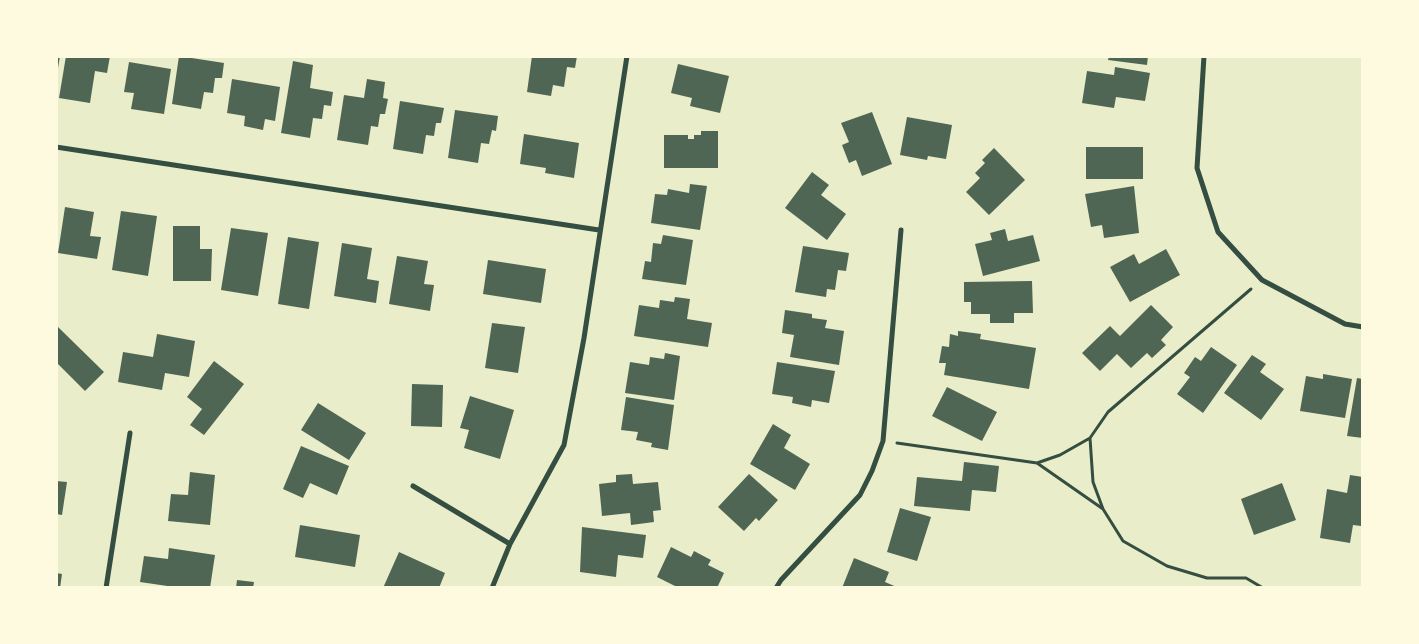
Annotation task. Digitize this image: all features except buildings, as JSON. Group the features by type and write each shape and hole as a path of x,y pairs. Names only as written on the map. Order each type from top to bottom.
{"street":[{"path":"492,588 510,544 564,445 584,338 627,56"},
{"path":"1204,56 1197,168 1218,232 1262,280 1345,324 1363,327"},
{"path":"56,147 599,230"},
{"path":"776,588 781,580 860,495 872,471 883,441 901,230"},
{"path":"106,588 130,433"},
{"path":"413,486 510,544"}],"path":[{"path":"1037,463 1060,454 1090,438 1108,412 1262,280"},
{"path":"1090,438 1093,482 1103,509 1123,541 1167,566 1207,578 1246,578 1264,588"},
{"path":"883,441 1037,463 1103,509"}]}
